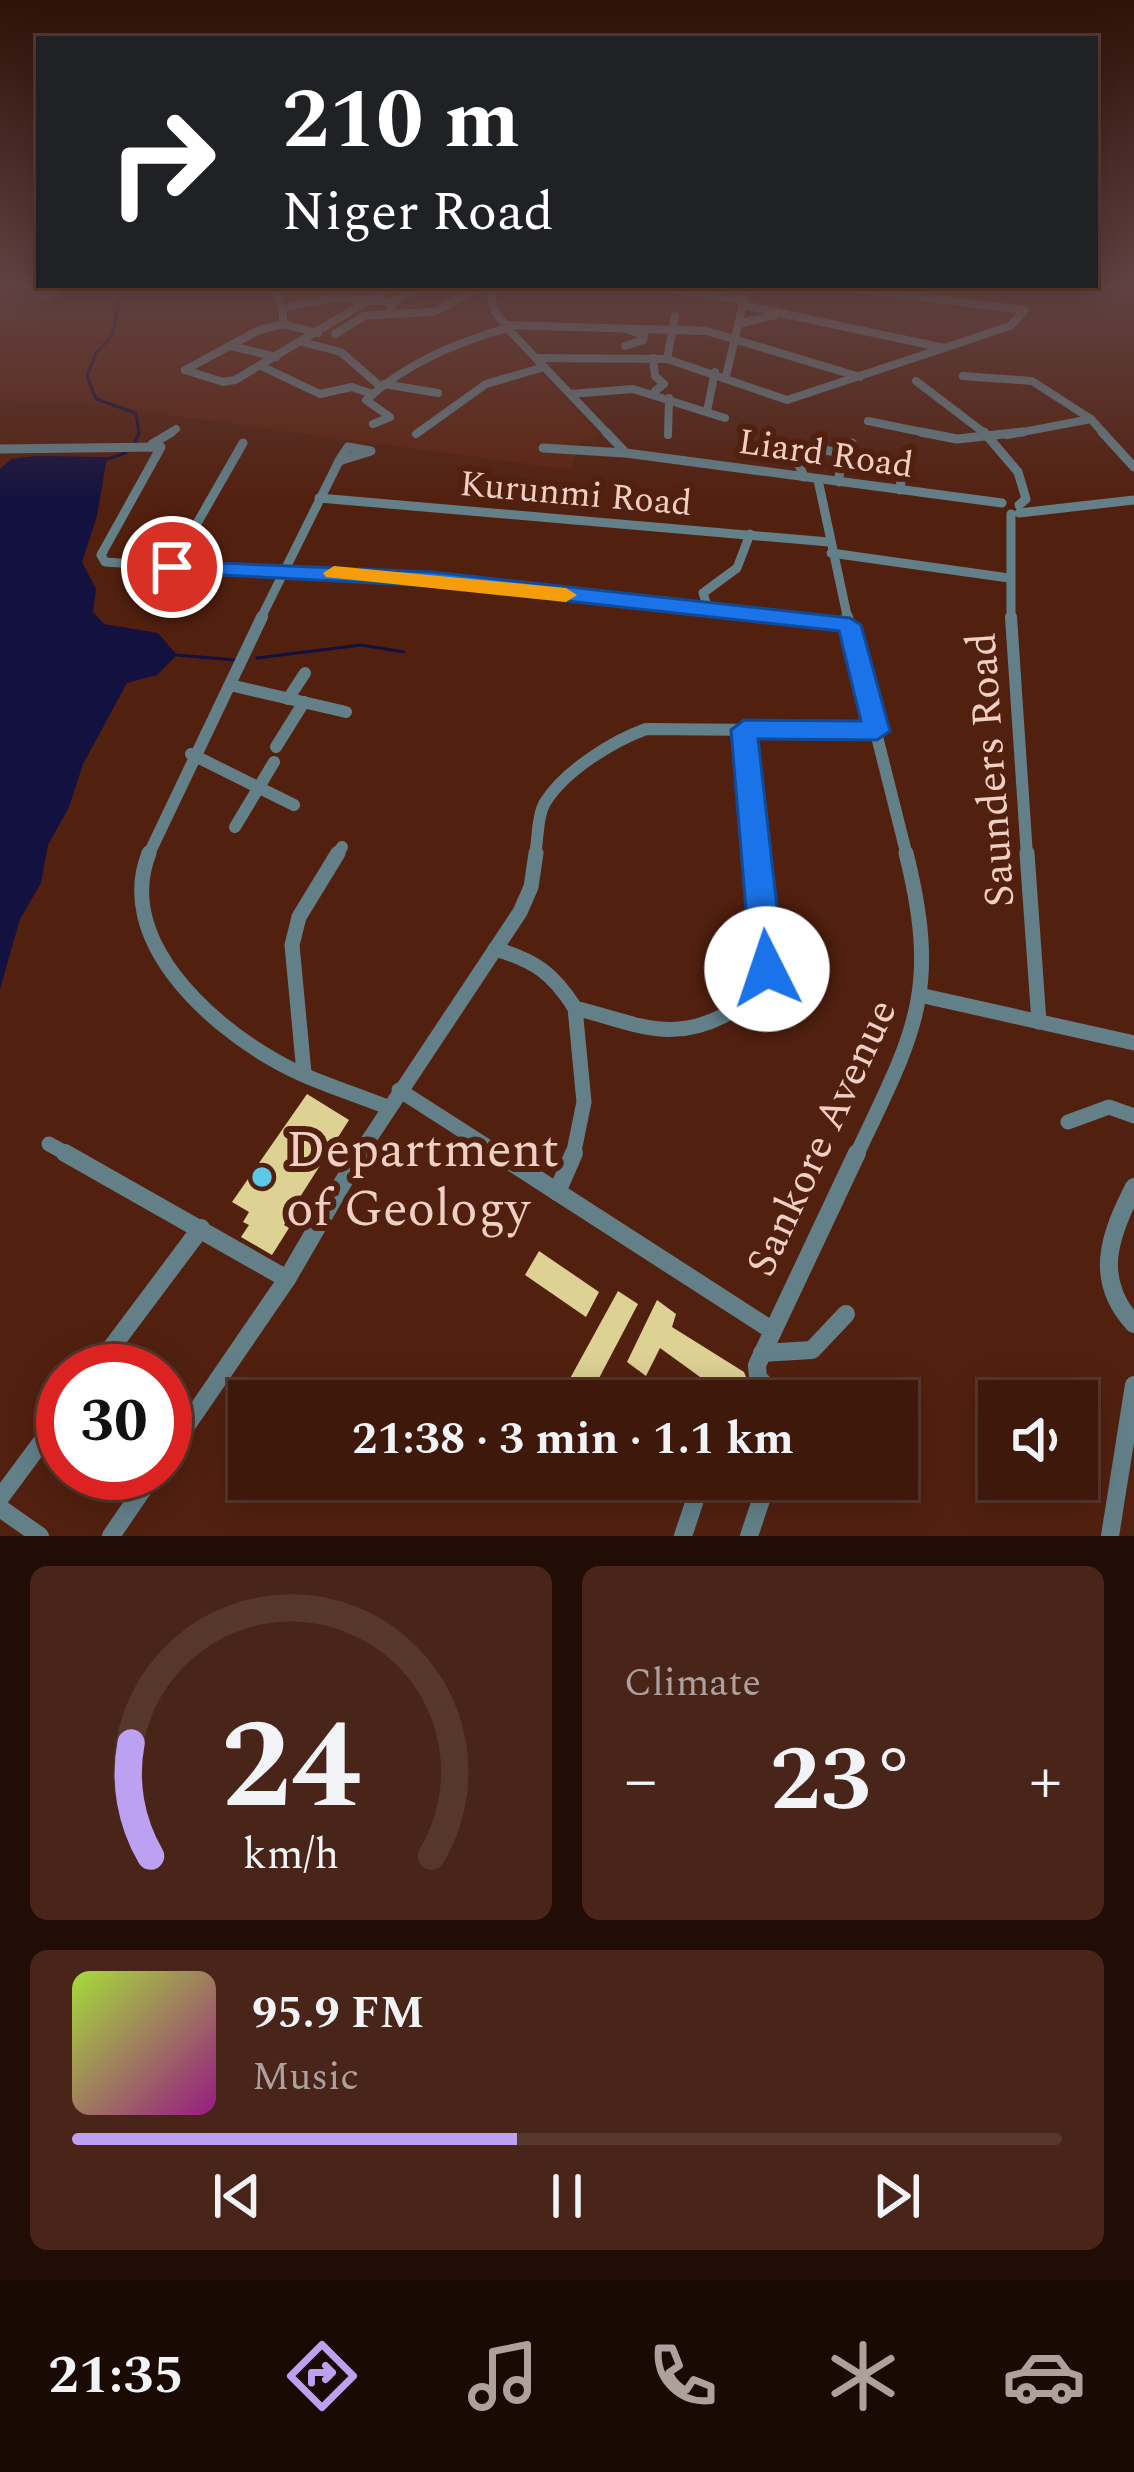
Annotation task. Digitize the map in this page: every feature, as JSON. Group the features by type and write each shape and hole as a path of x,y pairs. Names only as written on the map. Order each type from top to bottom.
{"street":[{"path":"209,359 186,373 229,382 274,359"},
{"path":"348,359 379,388"},
{"path":"373,424 391,415 368,404 379,388 427,359"},
{"path":"537,359 626,453"},
{"path":"653,359 656,376 664,384 655,391"},
{"path":"663,359 715,372 787,400 911,359"},
{"path":"726,376 729,359"},
{"path":"802,359 860,377"},
{"path":"261,366 322,394 346,387 438,393"},
{"path":"416,434 486,384 544,367"},
{"path":"706,411 715,372"},
{"path":"963,376 1038,379 1091,418 1134,467"},
{"name":"Saunders Road","path":"916,381 990,438 1023,482 1026,499 1018,509 1010,578 1039,1022"},
{"path":"570,394 620,385 655,391 725,418"},
{"path":"668,436 669,398"},
{"name":"Liard Road","path":"868,421 944,438 990,438 1091,418"},
{"path":"151,445 176,430"},
{"path":"172,567 243,442"},
{"path":"811,478 796,458 801,453 842,452 852,443"},
{"path":"0,449 161,447 162,453 101,555 105,562 432,579 850,625"},
{"name":"Liard Road","path":"543,448 642,455 1018,509 1134,500"},
{"path":"839,482 842,452"},
{"path":"339,461 230,685 191,754 144,866 142,914 180,989 274,1060 387,1107"},
{"path":"900,490 906,469"},
{"name":"Sankore Avenue","path":"762,1353 880,1104 924,996 913,881 811,478"},
{"name":"Kurunmi Road","path":"319,498 750,534 1010,578"},
{"path":"708,610 703,593 737,568 750,534"},
{"path":"288,699 305,674"},
{"path":"230,685 346,712"},
{"path":"276,747 304,702"},
{"path":"192,1418 287,1279 387,1107 495,949 531,887 543,804 560,784 605,749 646,729 877,731"},
{"path":"575,1008 675,1033 715,1022 745,1005 761,987 767,969 766,944 744,730"},
{"path":"191,754 294,805"},
{"path":"236,827 274,762"},
{"path":"304,1073 292,945 299,917 342,847"},
{"path":"495,949 532,959 557,980 575,1008 587,1083 586,1124 557,1192"},
{"path":"924,996 1134,1042"},
{"path":"399,1090 770,1329"},
{"path":"1068,1122 1102,1106 1118,1106 1134,1116"},
{"path":"50,1144 287,1279"},
{"path":"1134,1187 1125,1203 1106,1278 1115,1305 1134,1324"},
{"path":"114,1344 201,1228"},
{"path":"760,1380 762,1353 804,1355 822,1348 847,1314"},
{"path":"1110,1536 1134,1385"},
{"path":"0,1498 36,1449"},
{"path":"111,1536 136,1500"},
{"path":"682,1536 695,1500"},
{"path":"749,1536 761,1500"},
{"path":"0,1508 40,1536"}],"shaded area":[{"path":"0,359 528,359 600,436 579,441 571,470 74,402 0,400"},
{"path":"107,457 97,516 82,562 96,589 93,612 104,624 158,633 177,655 157,675 127,683 83,764 69,807 48,845 41,883 20,919 0,989 0,469 11,459"}],"building":[{"name":"Department of Geology","path":"307,1094 349,1120 284,1225 289,1228 272,1255 241,1237 249,1225 243,1222 249,1212 232,1202"},
{"path":"539,1251 599,1292 586,1317 525,1275"},
{"path":"618,1291 638,1304 598,1380 569,1380"},
{"path":"657,1300 676,1314 672,1327 744,1372 747,1380 704,1380 660,1348 646,1376 627,1362"}],"waterway":[{"path":"94,359 87,376 96,399 136,413 139,433 133,446"},
{"path":"107,459 126,453"},
{"path":"257,658 361,645 404,652"},
{"path":"177,655 234,660"}],"slow traffic":[{"path":"334,573 566,595"}],"place":[{"name":"Department of Geology","path":"262,1177"}],"route":[{"path":"172,567 432,579 850,625 877,731 744,730 767,969"}]}
